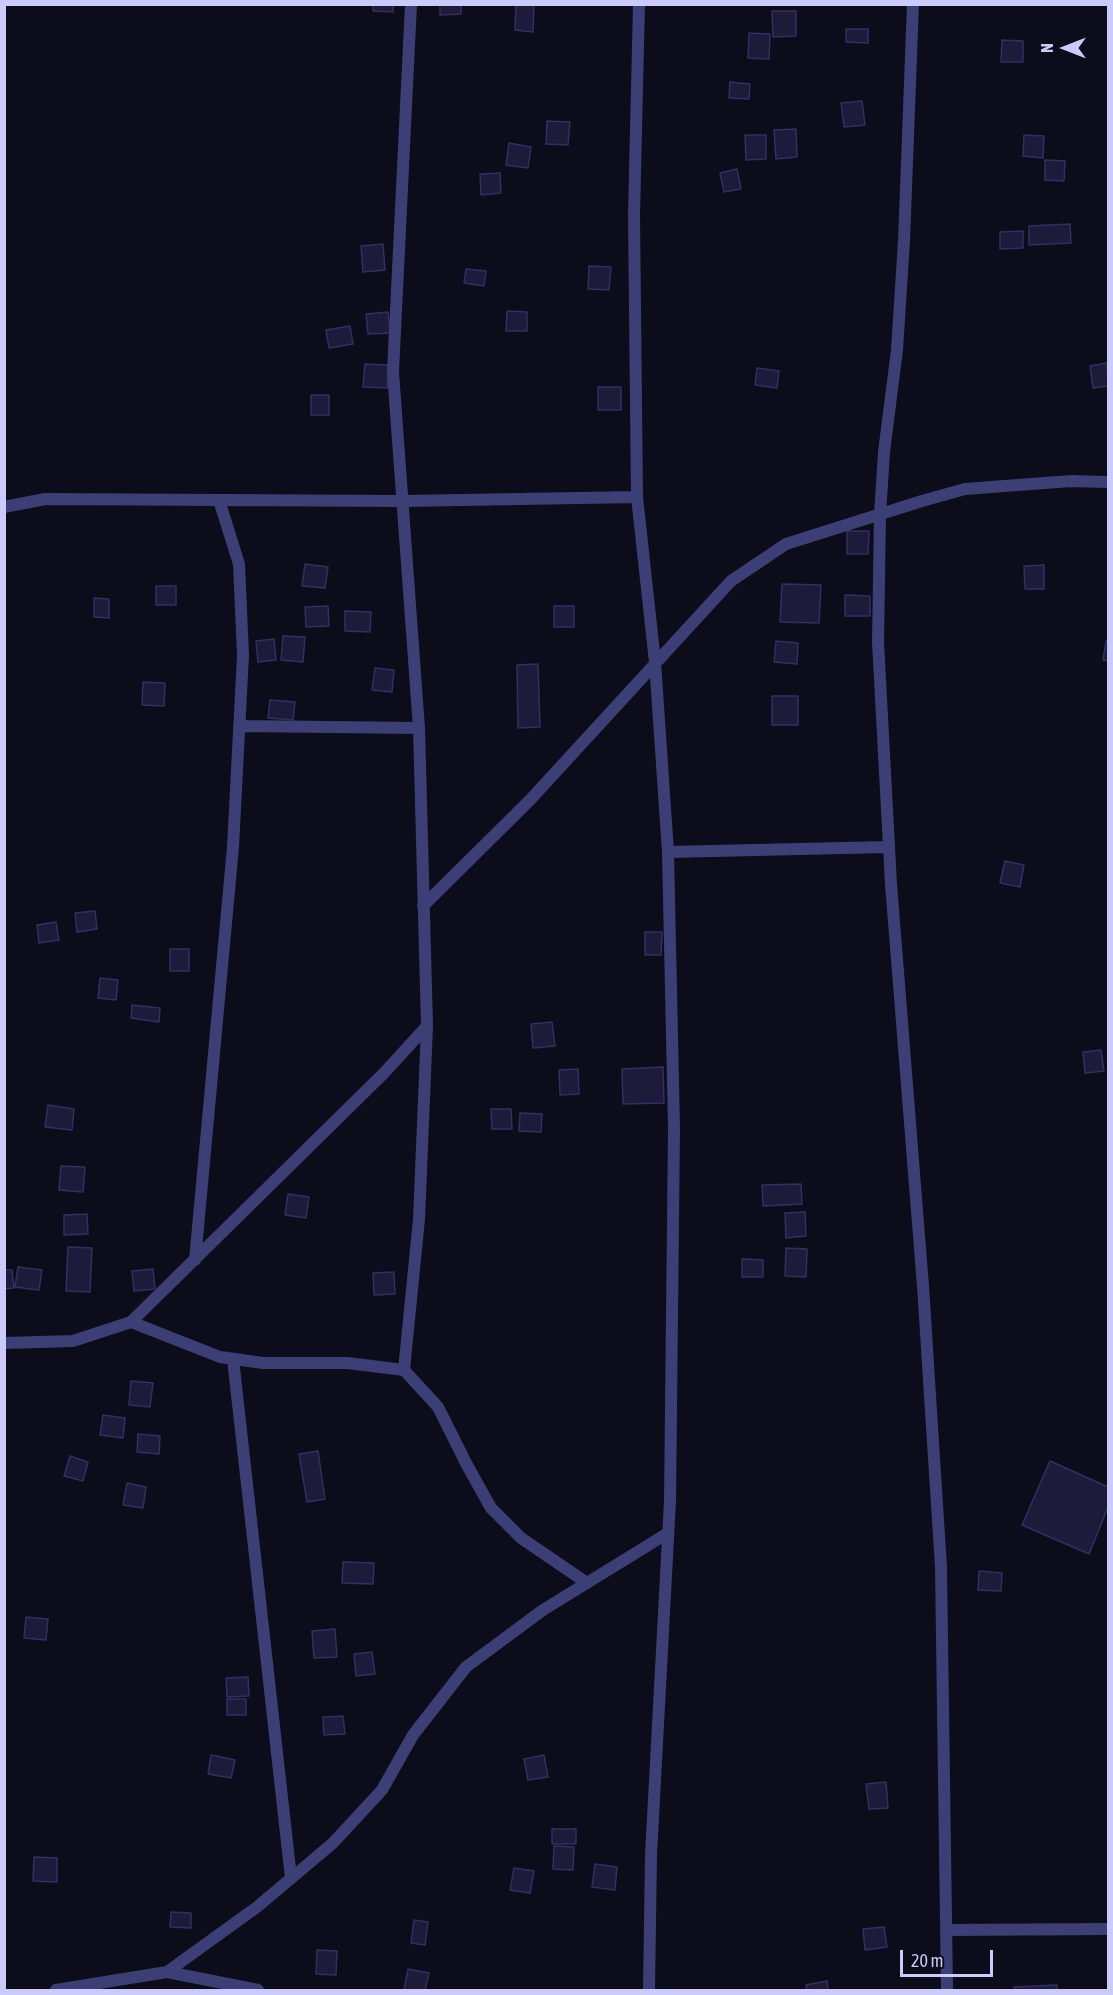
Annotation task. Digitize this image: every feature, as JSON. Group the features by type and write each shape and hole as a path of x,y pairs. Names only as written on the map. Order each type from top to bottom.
{"street":[{"path":"404,1370 419,1219 427,1026 419,728 393,372 411,4"},
{"path":"639,4 634,215 637,497 655,662 668,852 674,1128 668,1533 651,1854 649,1990"},
{"path":"913,4 904,241 897,350 884,452 880,515 878,642 888,847 941,1567 947,1990"},
{"path":"423,906 530,800 731,581 786,544 965,489 1071,481 1108,482"},
{"path":"4,507 45,499 403,501 637,497"},
{"path":"195,1260 233,847 243,655 239,564 219,500"},
{"path":"239,726 419,728"},
{"path":"668,852 888,847"},
{"path":"4,1343 73,1341 131,1322 384,1073 427,1026"},
{"path":"131,1322 220,1357 263,1363 347,1363 404,1370 438,1407 491,1508 521,1538 587,1583"},
{"path":"233,1359 291,1878"},
{"path":"167,1972 257,1907 333,1843 382,1790 413,1735 466,1667 543,1610 668,1533"},
{"path":"946,1930 1108,1929"},
{"path":"56,1990 167,1972 258,1990"}],"building":[{"path":"373,4 393,4 393,12 373,11"},
{"path":"440,4 461,4 461,14 440,15"},
{"path":"516,4 534,4 533,32 515,30"},
{"path":"772,11 796,11 796,36 773,37"},
{"path":"846,29 868,29 868,43 846,42"},
{"path":"749,33 770,34 769,59 748,58"},
{"path":"1002,40 1023,41 1023,62 1001,62"},
{"path":"730,82 750,84 749,99 729,98"},
{"path":"862,101 865,125 844,127 841,103"},
{"path":"547,121 570,122 568,145 546,144"},
{"path":"796,129 797,157 776,159 774,130"},
{"path":"745,135 766,135 766,159 746,160"},
{"path":"1024,135 1044,136 1043,158 1023,156"},
{"path":"509,143 531,147 528,168 506,165"},
{"path":"1045,160 1065,161 1064,181 1045,180"},
{"path":"737,169 741,189 724,192 720,173"},
{"path":"500,173 501,193 481,195 480,174"},
{"path":"1070,224 1071,243 1029,245 1029,226"},
{"path":"1023,231 1023,248 1000,249 1000,232"},
{"path":"383,244 385,270 363,272 361,246"},
{"path":"589,266 611,267 609,290 588,289"},
{"path":"466,269 486,271 484,286 464,283"},
{"path":"507,311 527,312 527,331 506,331"},
{"path":"388,312 390,333 368,334 366,314"},
{"path":"350,326 353,344 329,348 326,330"},
{"path":"1107,363 1108,386 1093,388 1090,366"},
{"path":"365,364 388,365 387,388 363,387"},
{"path":"757,368 779,371 777,388 755,385"},
{"path":"598,387 621,387 621,410 598,410"},
{"path":"311,395 329,395 329,415 311,415"},
{"path":"847,531 869,531 868,554 847,554"},
{"path":"305,564 328,567 325,588 302,586"},
{"path":"1044,565 1044,589 1025,589 1024,566"},
{"path":"782,584 821,585 819,623 780,622"},
{"path":"156,586 176,586 176,605 156,605"},
{"path":"845,595 870,596 870,616 845,616"},
{"path":"94,598 109,599 109,618 94,617"},
{"path":"328,606 329,626 306,627 305,607"},
{"path":"554,606 574,606 574,627 554,627"},
{"path":"345,611 371,612 370,632 345,631"},
{"path":"283,636 305,637 303,662 281,660"},
{"path":"274,639 276,660 258,662 256,641"},
{"path":"776,641 798,643 797,664 774,662"},
{"path":"1106,641 1108,641 1108,661 1103,660"},
{"path":"538,664 540,727 518,728 517,665"},
{"path":"375,668 394,670 392,692 372,690"},
{"path":"143,682 165,683 164,706 142,705"},
{"path":"772,696 798,696 798,725 772,725"},
{"path":"270,700 295,702 293,720 268,718"},
{"path":"1005,861 1024,865 1020,887 1000,883"},
{"path":"95,911 97,929 77,932 75,913"},
{"path":"56,922 59,940 39,943 37,925"},
{"path":"645,932 662,932 661,955 645,955"},
{"path":"170,949 189,949 189,971 170,971"},
{"path":"100,978 118,980 116,1000 98,998"},
{"path":"132,1005 160,1008 159,1022 131,1018"},
{"path":"552,1022 555,1046 533,1048 531,1024"},
{"path":"1101,1050 1104,1071 1085,1073 1083,1052"},
{"path":"663,1067 664,1103 623,1104 622,1069"},
{"path":"578,1069 579,1094 560,1095 559,1070"},
{"path":"48,1105 74,1109 72,1130 45,1127"},
{"path":"491,1109 511,1109 512,1129 492,1129"},
{"path":"520,1113 542,1114 541,1132 519,1131"},
{"path":"61,1166 85,1167 83,1192 59,1190"},
{"path":"801,1184 802,1204 763,1206 762,1185"},
{"path":"288,1194 309,1197 306,1218 285,1215"},
{"path":"805,1212 806,1236 786,1238 785,1213"},
{"path":"87,1214 88,1234 64,1235 64,1215"},
{"path":"68,1247 92,1248 90,1292 66,1291"},
{"path":"786,1248 807,1249 806,1277 785,1276"},
{"path":"742,1259 763,1260 763,1277 742,1277"},
{"path":"18,1267 42,1270 39,1290 15,1287"},
{"path":"153,1269 155,1289 134,1291 132,1271"},
{"path":"4,1270 12,1270 14,1288 4,1289"},
{"path":"394,1272 395,1294 374,1295 373,1273"},
{"path":"131,1381 153,1383 150,1407 129,1405"},
{"path":"103,1415 125,1418 123,1438 100,1435"},
{"path":"138,1434 160,1436 159,1454 137,1452"},
{"path":"318,1451 325,1499 307,1502 299,1454"},
{"path":"70,1456 88,1462 83,1481 64,1476"},
{"path":"1050,1461 1108,1487 1108,1507 1089,1554 1022,1525"},
{"path":"127,1483 146,1487 143,1508 123,1505"},
{"path":"343,1562 374,1563 373,1584 342,1583"},
{"path":"979,1571 1002,1573 1001,1591 978,1590"},
{"path":"26,1617 48,1619 46,1640 24,1638"},
{"path":"335,1629 337,1657 314,1658 312,1631"},
{"path":"372,1652 375,1674 356,1676 354,1654"},
{"path":"248,1677 249,1696 227,1697 226,1678"},
{"path":"227,1699 246,1699 246,1715 227,1715"},
{"path":"343,1716 345,1734 324,1735 323,1717"},
{"path":"211,1755 235,1760 231,1778 208,1774"},
{"path":"544,1755 548,1777 528,1780 524,1759"},
{"path":"886,1782 888,1808 869,1809 866,1784"},
{"path":"552,1829 576,1829 576,1844 552,1844"},
{"path":"554,1846 574,1847 573,1870 553,1869"},
{"path":"34,1857 57,1858 57,1882 33,1881"},
{"path":"595,1864 617,1867 615,1890 592,1887"},
{"path":"514,1868 534,1871 530,1893 510,1890"},
{"path":"171,1912 191,1913 191,1928 170,1927"},
{"path":"414,1920 428,1922 425,1945 411,1943"},
{"path":"884,1927 887,1947 865,1950 863,1929"},
{"path":"317,1950 337,1951 336,1975 316,1974"},
{"path":"408,1969 429,1973 425,1990 404,1990"},
{"path":"827,1981 828,1990 807,1990 806,1985"},
{"path":"1057,1985 1057,1990 1014,1990 1014,1987"}]}
